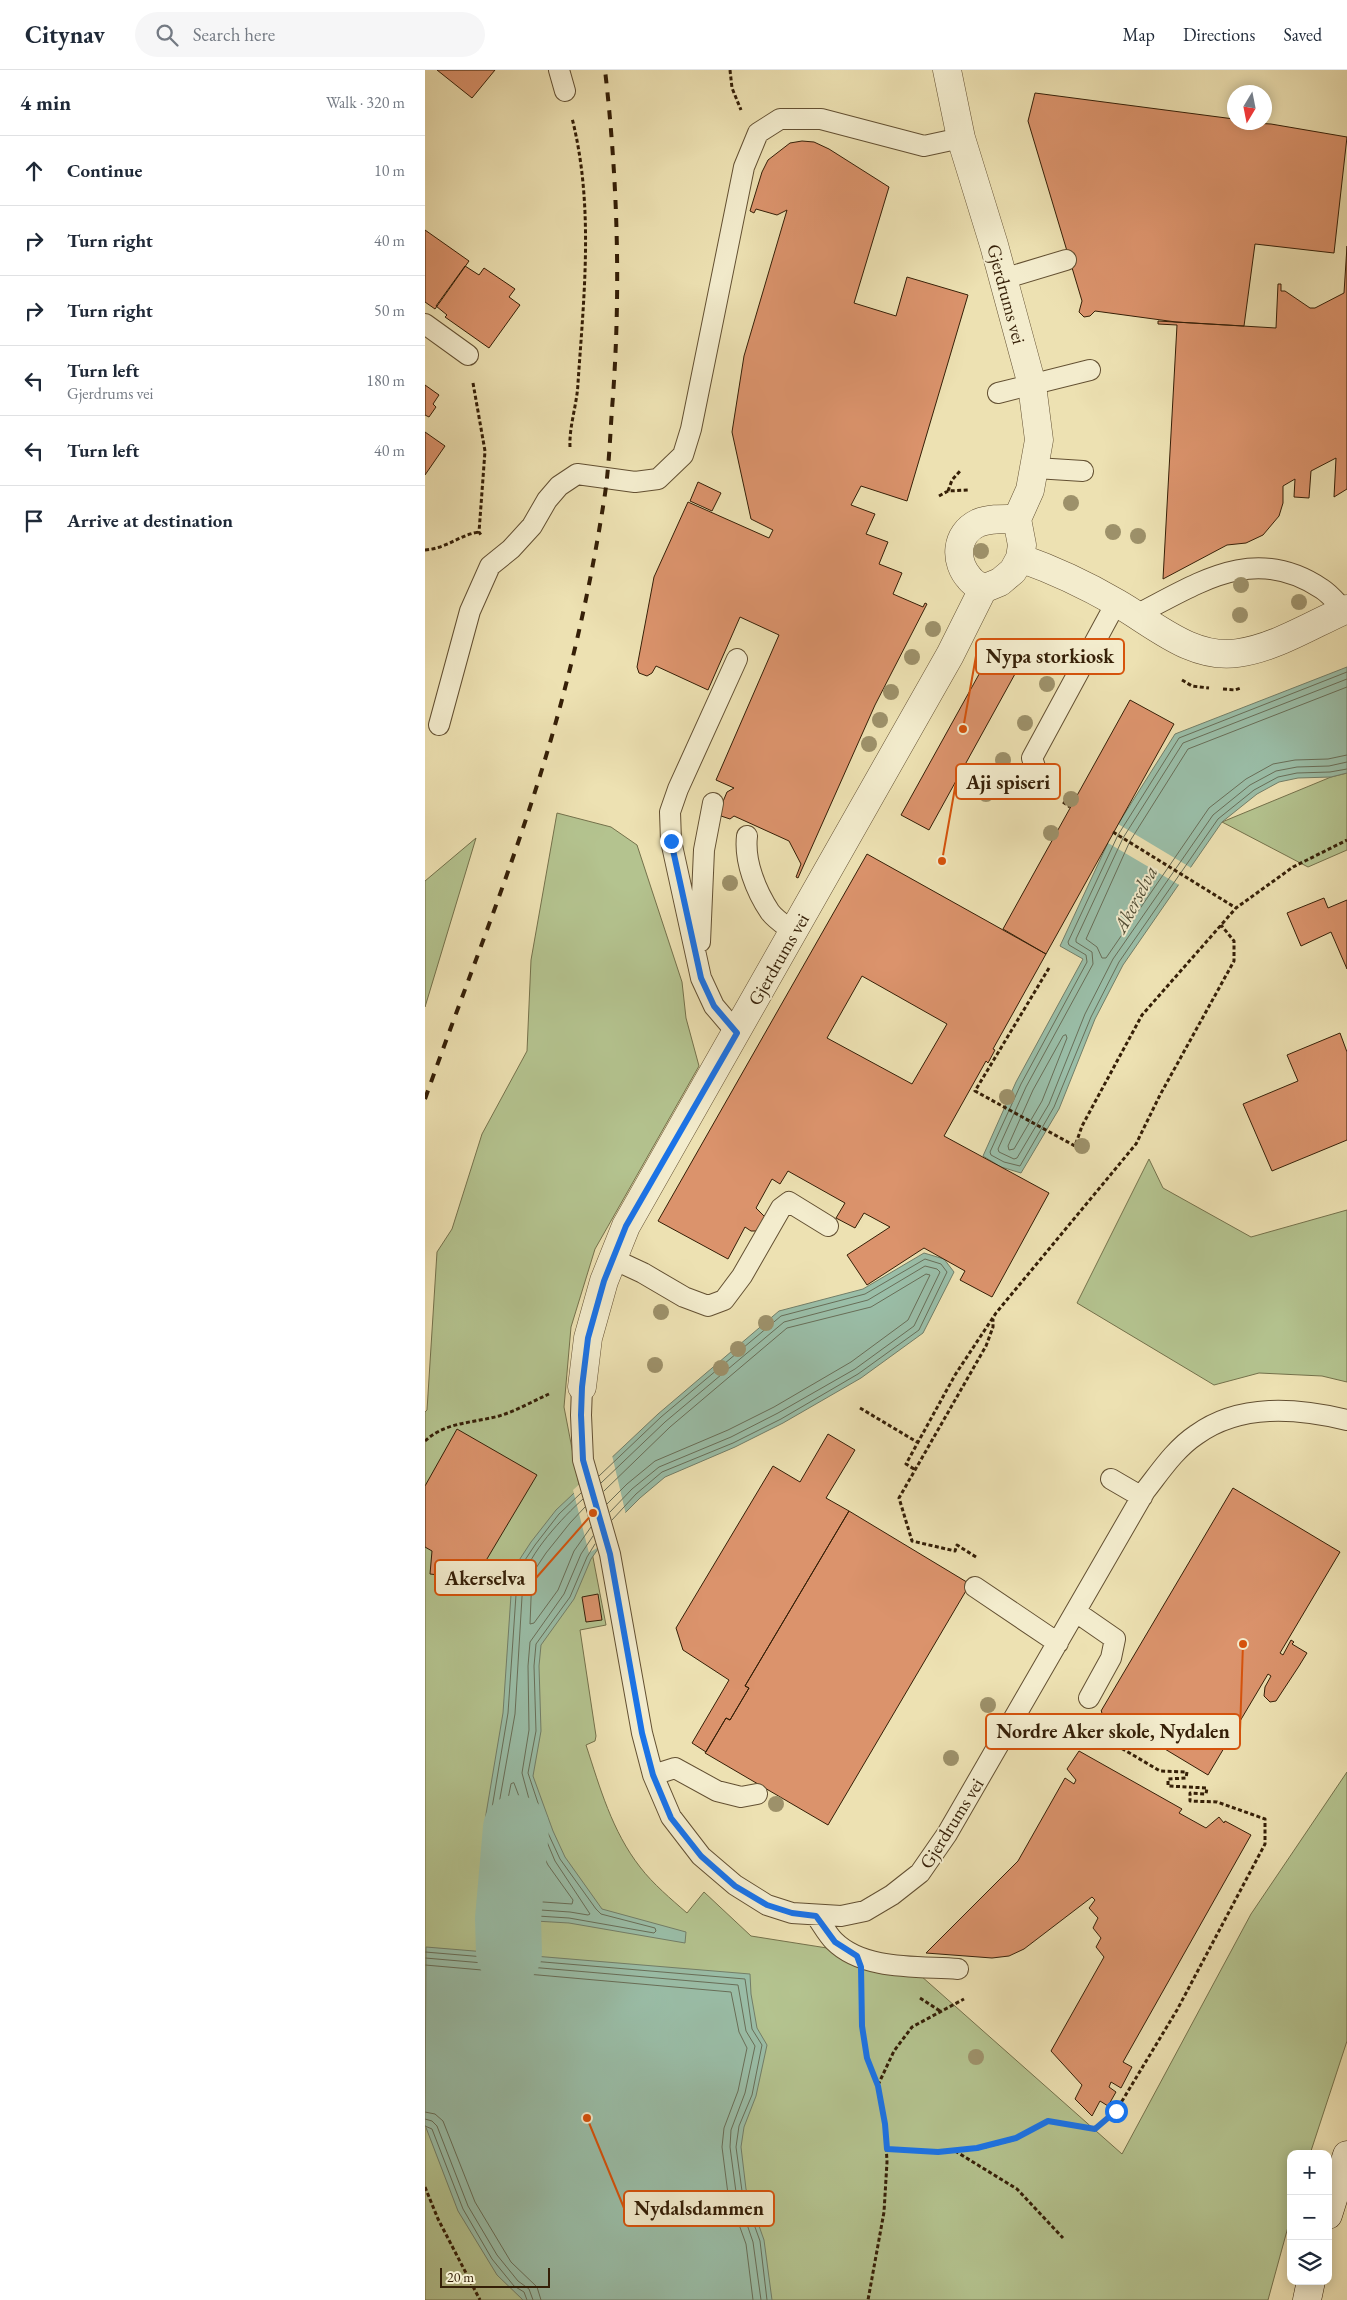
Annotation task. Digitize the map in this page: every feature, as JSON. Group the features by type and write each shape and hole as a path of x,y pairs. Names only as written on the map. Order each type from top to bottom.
{"street":[{"name":"Gjerdrums vei","path":"947,70 961,138 1032,385 1039,440 1036,468 1031,490 1017,518"},
{"path":"1017,518 1021,530 1021,558 1013,571 1000,582 983,589 970,579 960,562 958,554 964,534 970,528 980,522 1017,518"},
{"path":"1021,558 1051,569 1126,609 1179,642 1211,654 1237,653 1268,645 1345,610"},
{"name":"Gjerdrums vei","path":"569,1389 588,1338 604,1281 626,1226 950,655 983,589"},
{"path":"1332,2202 1347,2155"},
{"path":"1307,2300 1310,2285"}],"lane":[{"path":"559,70 565,91"},
{"path":"439,725 470,611 490,566 511,549 532,526 547,500 559,486 577,474 635,482 658,480 683,455 691,429 744,167 759,133 780,119 821,119 923,146 961,138"},
{"path":"1003,279 1066,260"},
{"path":"425,324 468,355"},
{"path":"998,392 1090,370"},
{"path":"1036,468 1083,471"},
{"path":"1041,785 1032,758 1126,609 1221,574 1240,568 1261,566 1294,574 1323,589 1345,610"},
{"path":"737,659 678,789 670,812 671,841 701,978 714,1006 737,1033"},
{"path":"698,962 702,933 704,850 713,803"},
{"path":"747,836 745,850 755,884 771,913 794,932"},
{"path":"613,1259 643,1273 684,1297 708,1306 724,1300 738,1282 781,1208 789,1202 828,1226"},
{"name":"Gjerdrums vei","path":"569,1389 581,1415 583,1460 610,1554 642,1733 653,1775 671,1818 701,1856 735,1886 767,1905 792,1913 816,1916 841,1916 865,1911 892,1895 920,1873 947,1834 1142,1497 1176,1452 1196,1434 1221,1420 1249,1412 1293,1410 1347,1420"},
{"path":"1111,1479 1142,1497"},
{"path":"975,1587 1058,1643"},
{"path":"1076,1612 1115,1639 1111,1658 1089,1698"},
{"path":"653,1775 675,1768 717,1791 741,1797 757,1794"},
{"path":"816,1916 835,1942 857,1956 880,1963 958,1969"}],"path":[{"path":"730,70 732,88 743,113 759,133"},
{"path":"565,91 580,150 584,187 586,272 577,394 569,436 570,453 577,474"},
{"path":"425,550 440,549 472,533 479,532 485,451 468,355"},
{"path":"948,491 952,480 960,471"},
{"path":"1113,832 1236,908"},
{"path":"1049,968 975,1091 1075,1146 1082,1126 1142,1015 1236,908 1293,867 1347,840"},
{"path":"914,1469 907,1464 917,1442 955,1375 993,1318 1136,1144 1160,1095 1234,961 1234,941 1221,925"},
{"path":"978,1558 957,1546 955,1551 912,1541 899,1498 986,1346 993,1327 993,1318"},
{"path":"425,1441 438,1431 451,1426 499,1416 569,1389"},
{"path":"860,1408 917,1442"},
{"path":"887,2149 953,2150 977,2148 1016,2138 1048,2121 1095,2129 1116,2111 1177,2010 1265,1844 1265,1819 1217,1802 1190,1801 1190,1793 1206,1794 1207,1788 1168,1786 1169,1779 1186,1778 1187,1772 1160,1771 1089,1729"},
{"path":"857,1956 861,1967 862,2026 867,2058 878,2086 885,2124 887,2149 884,2212 868,2300"},
{"path":"878,2086 894,2051 911,2027 965,1998"},
{"path":"953,2150 1017,2189 1063,2238"},
{"path":"425,2187 437,2219 480,2300"}],"shaded area":[{"path":"1347,773 1347,850 1308,867 1222,822 1331,777"},
{"path":"557,813 611,827 637,845 682,982 686,1018 699,1066 595,1249 571,1327 564,1407 606,1625 580,1630 596,1736 595,1741 586,1745 602,1793 622,1839 645,1873 687,1913 704,1892 751,1936 903,1960 1122,2154 1251,1914 1347,1772 1347,2041 1311,2150 1287,2150 1287,2231 1268,2300 425,2300 425,1412 427,1410 437,1252 452,1229 482,1134 527,1051 531,960"},
{"path":"476,838 425,1007 425,881"},
{"path":"1149,1159 1163,1188 1251,1237 1347,1210 1347,1382 1322,1376 1259,1373 1214,1385 1077,1303"}],"water":[{"path":"1347,667 1347,773 1331,777 1298,778 1279,782 1257,794 1222,822 1123,965 1095,1019 1059,1109 1021,1173 1001,1167 983,1156 1016,1082 1083,959 1060,946 1113,832 1175,734"},
{"path":"924,1253 944,1259 954,1272 923,1333 861,1378 783,1423 735,1447 665,1477 619,1519 591,1559 574,1599 541,1645 539,1666 541,1731 533,1776 553,1831 565,1857 602,1909 686,1932 685,1943 569,1923 501,1919 495,1905 488,1901 481,1880 482,1853 486,1814 503,1713 514,1568 556,1510 658,1414 779,1311 863,1289"},
{"path":"426,1947 750,1974 751,1994 757,2028 767,2045 756,2096 744,2127 741,2147 746,2189 764,2240 772,2300 523,2300 497,2275 458,2211 425,2125"}],"pier":[{"path":"1118,824 1193,869 1181,886 1108,843"},
{"path":"612,1455 626,1515 605,1543 589,1553 573,1490"}],"building":[{"path":"437,70 495,70 472,98"},
{"path":"1035,93 1227,118 1227,130 1272,130 1272,124 1347,137 1334,253 1255,244 1244,326 1176,322 1095,311 1090,316 1084,317 1079,312 1082,301 1028,121"},
{"path":"814,142 829,149 889,187 854,303 896,316 907,277 968,295 907,501 861,486 851,505 875,514 866,534 888,542 879,564 902,573 893,594 923,607 925,603 927,604 875,705 798,878 796,877 801,864 789,841 734,816 730,819 721,816 719,811 727,792 734,788 716,780 779,635 740,617 708,690 656,666 652,673 647,676 639,673 637,667 654,577 688,502 769,538 773,530 751,519 732,432 744,356 787,210 777,215 756,209 754,213 750,211 762,172 768,160 790,143"},
{"path":"425,230 469,261 435,309 425,302"},
{"path":"1347,246 1347,489 1334,497 1336,458 1311,471 1309,498 1294,497 1295,479 1283,486 1283,503 1279,516 1263,535 1246,543 1227,545 1163,579 1177,325 1158,324 1158,321 1276,328 1278,284 1281,284 1281,291 1285,291 1310,308 1315,308 1344,293"},
{"path":"465,266 479,275 484,268 515,289 509,297 520,305 489,348 445,317 447,315 436,306"},
{"path":"425,385 439,395 433,404 436,407 429,417 425,415"},
{"path":"425,432 445,446 425,475"},
{"path":"698,482 721,493 712,511 690,501"},
{"path":"998,640 1026,654 929,830 901,815"},
{"path":"1130,700 1174,724 1046,954 1003,929"},
{"path":"867,854 1046,954 993,1049 995,1050 988,1063 986,1061 944,1136 1049,1193 992,1297 960,1280 965,1271 924,1248 867,1285 847,1255 890,1227 864,1213 855,1228 836,1218 845,1203 788,1171 780,1184 772,1179 756,1208 765,1217 758,1231 751,1231 745,1227 728,1259 658,1221","holes":["862,976 947,1024 912,1084 827,1038"]},
{"path":"1324,898 1328,908 1347,900 1347,969 1331,932 1301,946 1287,913"},
{"path":"1340,1033 1347,1052 1347,1140 1272,1171 1243,1104 1298,1081 1287,1055"},
{"path":"457,1429 537,1475 475,1579 430,1574 432,1551 425,1547 425,1486"},
{"path":"828,1434 855,1450 826,1498 849,1511 745,1686 749,1688 730,1720 726,1718 706,1752 692,1743 729,1680 683,1650 676,1628 773,1466 800,1482"},
{"path":"1233,1488 1340,1552 1280,1653 1283,1655 1291,1640 1294,1642 1292,1644 1307,1653 1276,1701 1270,1702 1264,1696 1265,1687 1271,1676 1268,1674 1208,1775 1130,1728 1123,1741 1095,1725 1101,1711"},
{"path":"849,1511 970,1584 828,1825 705,1753 726,1718 730,1720 749,1688 745,1686"},
{"path":"598,1594 602,1620 586,1622 582,1597"},
{"path":"1079,1751 1182,1809 1179,1813 1206,1828 1219,1817 1224,1823 1225,1821 1251,1835 1123,2062 1132,2067 1121,2088 1111,2082 1109,2087 1116,2092 1108,2106 1100,2101 1092,2116 1075,2099 1082,2085 1051,2051 1104,1957 1096,1947 1101,1938 1093,1928 1098,1918 1089,1908 1095,1900 1092,1897 1024,1949 1009,1956 992,1958 926,1953 1018,1861 1065,1778 1074,1784 1076,1780 1067,1769"}],"waterway":[{"name":"Akerselva","path":"509,1953 508,1919 516,1828"}],"railway":[{"path":"425,1099 514,856 546,757 573,654 596,548 607,473 617,324 615,197 605,70"}],"place":[{"name":"Nypa storkiosk","path":"963,729"},
{"name":"Aji spiseri","path":"942,861"},
{"name":"Akerselva","path":"593,1513"},
{"name":"Nordre Aker skole, Nydalen","path":"1243,1644"},
{"name":"Nydalsdammen","path":"587,2118"}],"route":[{"path":"671,841 701,978 714,1006 737,1033 626,1226 604,1281 588,1338 582,1387 581,1415 583,1460 610,1554 630,1656 642,1733 653,1775 671,1818 701,1856 735,1886 767,1905 792,1913 816,1916 835,1942 857,1956 861,1967 862,2026 867,2058 878,2086 885,2124 887,2149 938,2152 977,2148 1016,2138 1048,2121 1095,2129 1116,2111"}]}
